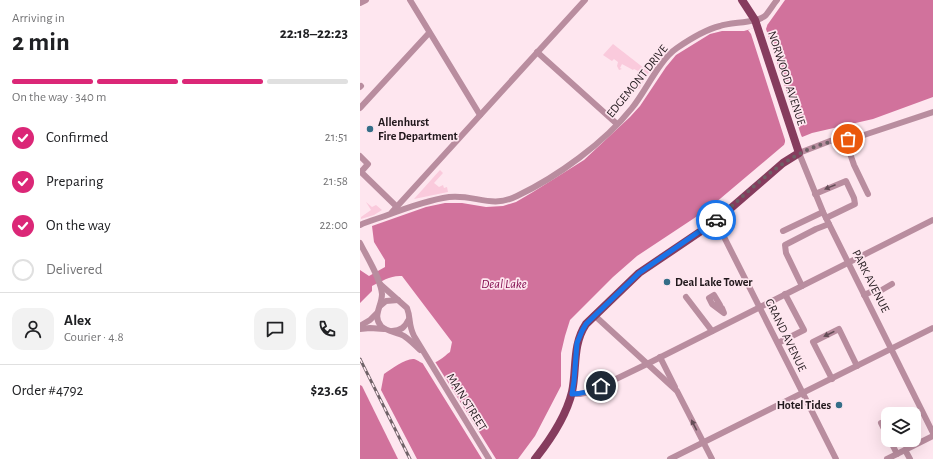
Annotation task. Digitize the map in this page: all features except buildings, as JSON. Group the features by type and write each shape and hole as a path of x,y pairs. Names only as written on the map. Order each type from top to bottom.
{"main road":[{"name":"NORWOOD AVENUE","path":"742,0 756,23 793,137"},
{"name":"PARK AVENUE","path":"793,137 799,153"},
{"path":"535,459 550,440 558,426 572,394 578,339 584,327 594,315 639,273 716,221 783,163 799,153"}],"street":[{"path":"360,4 366,0"},
{"path":"410,0 480,115"},
{"path":"391,214 585,0"},
{"name":"EDGEMONT DRIVE","path":"360,225 420,204 449,197 492,202 509,200 540,184 590,149 617,124 639,99 667,57 676,49 711,28 728,24 756,23 765,16 777,0"},
{"path":"360,108 362,101 429,33"},
{"path":"537,52 617,124"},
{"path":"799,153 830,141 864,135 933,112"},
{"path":"845,139 854,165 868,194"},
{"name":"PARK AVENUE","path":"799,153 826,218 933,432"},
{"path":"360,156 368,164 361,172 397,207"},
{"path":"783,231 826,218 855,204 854,198 846,181 815,194"},
{"path":"802,286 786,253 785,245 816,229 826,218"},
{"path":"572,394 589,392 933,220"},
{"name":"GRAND AVENUE","path":"716,221 836,459"},
{"name":"MAIN STREET","path":"360,243 380,284 382,294 378,310"},
{"name":"MAIN STREET","path":"380,284 407,308 410,328 490,459"},
{"path":"864,295 873,291 880,291 892,284"},
{"path":"778,343 804,330 785,294"},
{"path":"686,297 712,331"},
{"path":"360,326 370,320 386,301 398,300"},
{"path":"722,309 729,322"},
{"path":"378,310 378,321 388,330"},
{"path":"594,315 677,391"},
{"path":"360,330 374,327 388,330 401,330 409,319"},
{"path":"670,459 933,328"},
{"path":"832,379 813,342 839,329 857,366"},
{"name":"MAIN STREET","path":"388,330 406,337 426,356"},
{"path":"660,357 712,459"},
{"path":"889,458 933,436"},
{"path":"894,447 897,454"},
{"path":"906,450 910,459"}],"shaded area":[{"path":"613,44 649,72 639,89 632,84 638,79 636,76 638,71 622,64 620,68 622,69 619,70 617,66 618,62 614,59 612,61 603,55"},
{"path":"440,170 443,173 434,183 439,187 443,185 444,188 447,187 448,192 414,199"},
{"path":"366,202 372,207 376,205 382,210 374,215 361,219 361,217 371,210"}],"water":[{"name":"Deal Lake","path":"785,0 933,0 933,97 873,119 812,133 785,144 708,209 637,256 613,277 570,320 561,353 561,386 535,436 518,459 417,459 381,390 384,374 399,364 411,359 426,364 436,362 450,352 452,342 402,276 390,277 372,286 372,291 360,303 360,270 369,276 385,267 385,260 374,242 372,226 426,207 445,203 462,203 486,207 503,206 516,202 584,160 640,106 666,67 676,55 710,34 722,31 744,31 768,24"},
{"path":"360,385 362,386 398,459 360,459"}],"pier":[{"path":"768,23 766,29 801,135 802,137 805,137 784,145 785,140 751,34 748,30"},
{"path":"420,359 426,362 434,360 496,459 482,459"}],"railway":[{"path":"360,359 410,459"}],"way so far":[{"path":"716,220 783,163 799,153 830,141 848,139"}],"place":[{"name":"Allenhurst Fire Department","path":"370,129"},
{"name":"Deal Lake Tower","path":"667,282"},
{"name":"Hotel Tides","path":"839,405"}],"route":[{"path":"601,386 589,392 572,394 577,343 586,324 626,284 649,265 716,220"}]}
